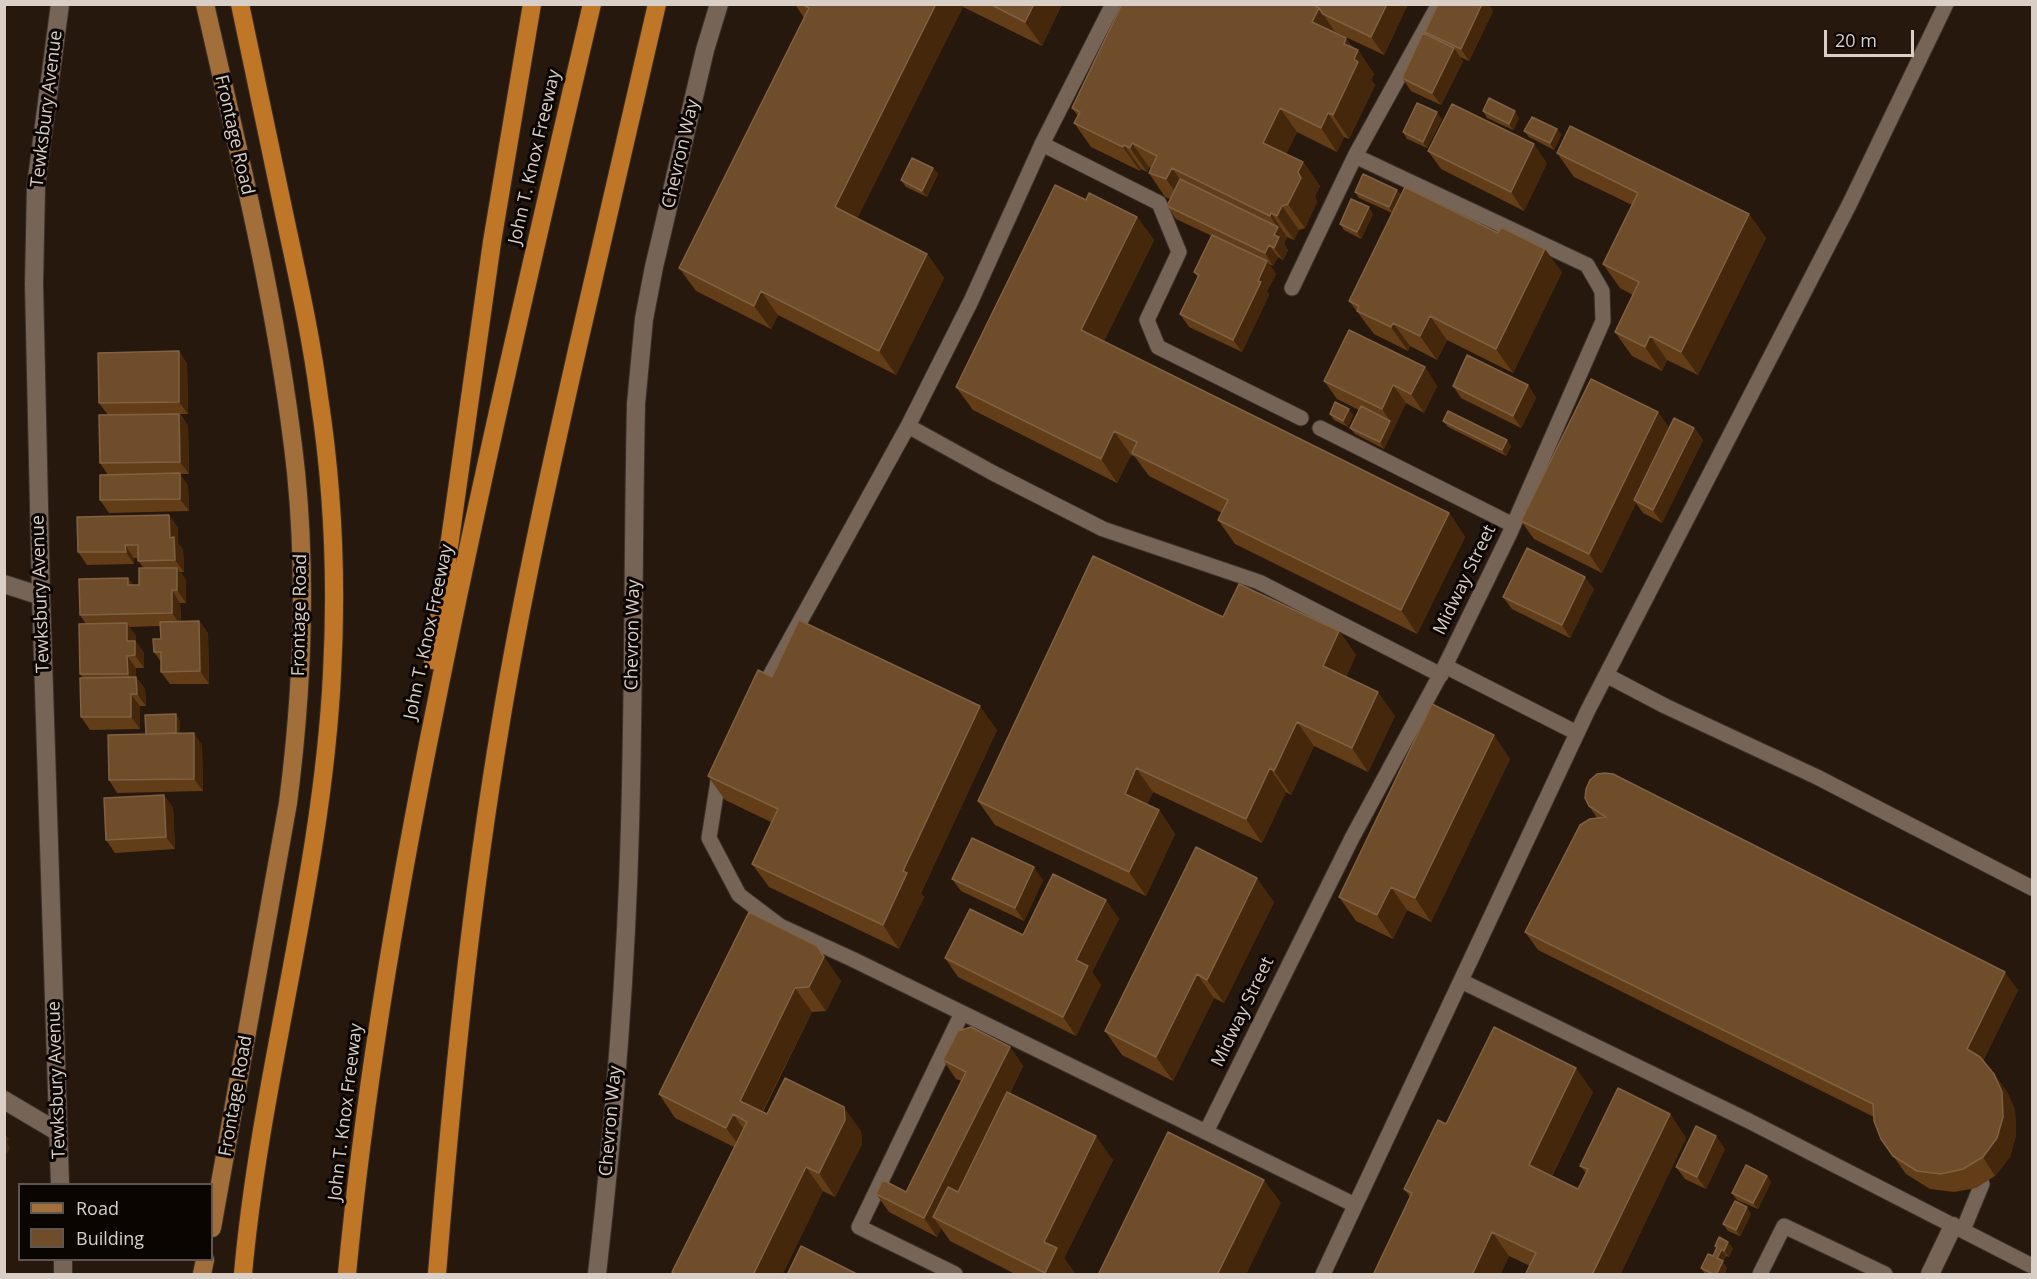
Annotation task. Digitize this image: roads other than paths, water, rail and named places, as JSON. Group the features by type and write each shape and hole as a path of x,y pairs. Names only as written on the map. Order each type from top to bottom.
{"highway":[{"path":"240,4 315,365 329,487 334,604 332,683 322,795 255,1171 243,1275"},
{"path":"405,861 492,242 532,4"},
{"name":"John T. Knox Freeway","path":"347,1275 376,1036 405,861 483,478 592,4"},
{"path":"437,1275 456,1052 471,920 513,655 554,454 657,4"},
{"path":"444,1185 449,1275"}],"main road":[{"name":"Frontage Road","path":"205,4 261,257 283,377 296,473 302,572 300,682 288,803 213,1222"}],"street":[{"name":"Tewksbury Avenue","path":"60,4 36,186 34,284 41,596 60,1183"},
{"name":"Chevron Way","path":"597,1275 615,1081 627,894 632,776 636,404 639,357 657,255 705,50 719,4"},
{"path":"4,584 41,596"},
{"path":"4,1100 58,1132"},
{"path":"1930,1275 1958,1228"}],"lane":[{"path":"755,704 908,426 971,301 1042,144 1113,4"},
{"path":"1292,288 1356,156 1439,4"},
{"path":"1323,1275 1577,733 1849,206 1946,4"},
{"path":"1042,144 1159,203 1179,252 1147,320 1158,347 1301,418"},
{"name":"Midway Street","path":"1206,1132 1352,838 1443,671 1513,525 1603,321 1602,291 1587,265 1356,156"},
{"path":"908,426 993,473 1103,529 1259,582 1577,733"},
{"path":"1320,428 1513,525"},
{"path":"1606,675 1665,706 1817,777 2032,888"},
{"path":"732,752 718,781 709,838 739,895 780,926 1356,1205"},
{"path":"1461,981 1747,1120 2032,1266"},
{"path":"955,1275 859,1227 962,1013"},
{"path":"1958,1228 1982,1184"},
{"path":"1760,1275 1784,1226 1860,1269 1885,1275"}]}
